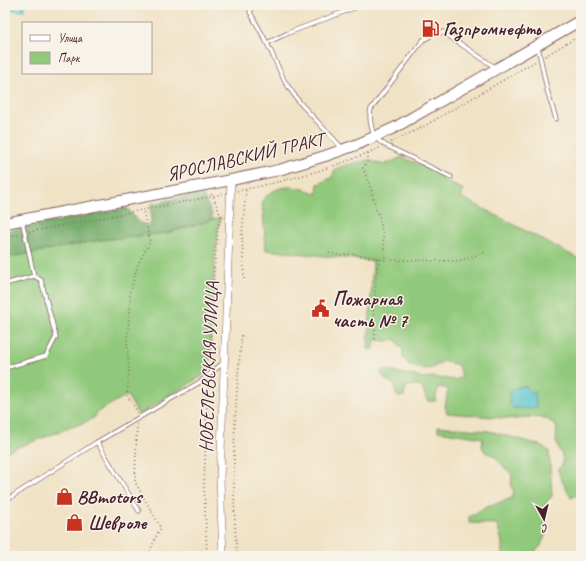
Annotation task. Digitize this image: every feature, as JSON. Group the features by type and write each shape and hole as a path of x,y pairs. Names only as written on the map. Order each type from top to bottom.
{"street":[{"name":"ЯРОСЛАВСКИЙ ТРАКТ","path":"5,223 231,180 302,164 344,149 394,128 581,20"},
{"name":"НОБЕЛЕВСКАЯ УЛИЦА","path":"223,556 220,479 231,180"}],"lane":[{"path":"253,5 250,12 267,43 285,82 300,103 344,149"},
{"path":"267,43 288,33 362,5"},
{"path":"439,34 443,32 498,69"},
{"path":"429,38 424,40 371,109 370,119 374,137 385,145 451,177"},
{"path":"538,46 546,90 556,119"},
{"path":"22,220 34,276"},
{"path":"5,284 34,276 41,280 56,337 46,356 5,368"},
{"path":"5,501 97,442 208,376 224,362"},
{"path":"97,442 139,511"},
{"path":"141,556 150,556"}],"path":[{"path":"368,153 368,160 363,168 376,210 380,216 385,260"},
{"path":"244,279 242,235 246,190"},
{"path":"5,237 143,210 150,242 138,264 131,288 127,339 127,395 138,414 135,482 161,528 147,556"},
{"path":"207,556 204,474 208,376 214,271 218,227 221,217"},
{"path":"328,253 338,255 352,254 385,260 458,261 484,253"},
{"path":"375,340 375,322 373,314 377,269 380,258"},
{"path":"237,556 233,492 233,451 236,393 242,333"}],"green space":[{"path":"402,157 444,176 444,181 464,190 461,197 581,260 581,493 571,498 560,477 558,469 563,464 562,456 556,442 557,427 546,418 525,417 516,419 447,413 445,407 448,389 438,387 435,401 427,401 422,387 413,385 406,387 404,396 398,397 395,393 395,385 385,379 380,372 383,370 425,378 431,377 456,380 462,376 458,365 443,361 433,368 422,369 410,366 403,358 403,350 395,339 386,341 375,340 374,349 368,349 373,261 266,250 262,201 268,195 281,188 288,187 295,187 317,194 318,184 331,178 336,169 368,160 384,165"},
{"path":"202,193 212,214 212,220 167,233 100,240 5,258 5,231 127,208 138,222 148,226 151,222 151,204"},
{"path":"221,217 218,227 214,271 209,370 199,378 140,414 138,414 127,395 97,412 95,417 88,421 5,452 5,258 100,240 167,233"},
{"path":"438,426 489,431 540,445 549,451 552,496 547,503 545,536 540,547 530,556 502,556 502,542 497,524 469,523 469,517 482,509 512,498 514,492 511,486 512,475 493,455 485,452 482,447 483,438 438,431"}],"water":[{"path":"524,386 527,387 529,392 535,392 536,406 534,409 513,408 511,405 509,399 510,392 515,388"}],"waterway":[{"path":"5,9 23,10 24,5"}],"place":[{"name":"Газпромнефть","path":"430,28"},
{"name":"Пожарная часть № 7","path":"320,309"},
{"name":"BBmotors","path":"64,496"},
{"name":"Шевроле","path":"75,522"}]}
